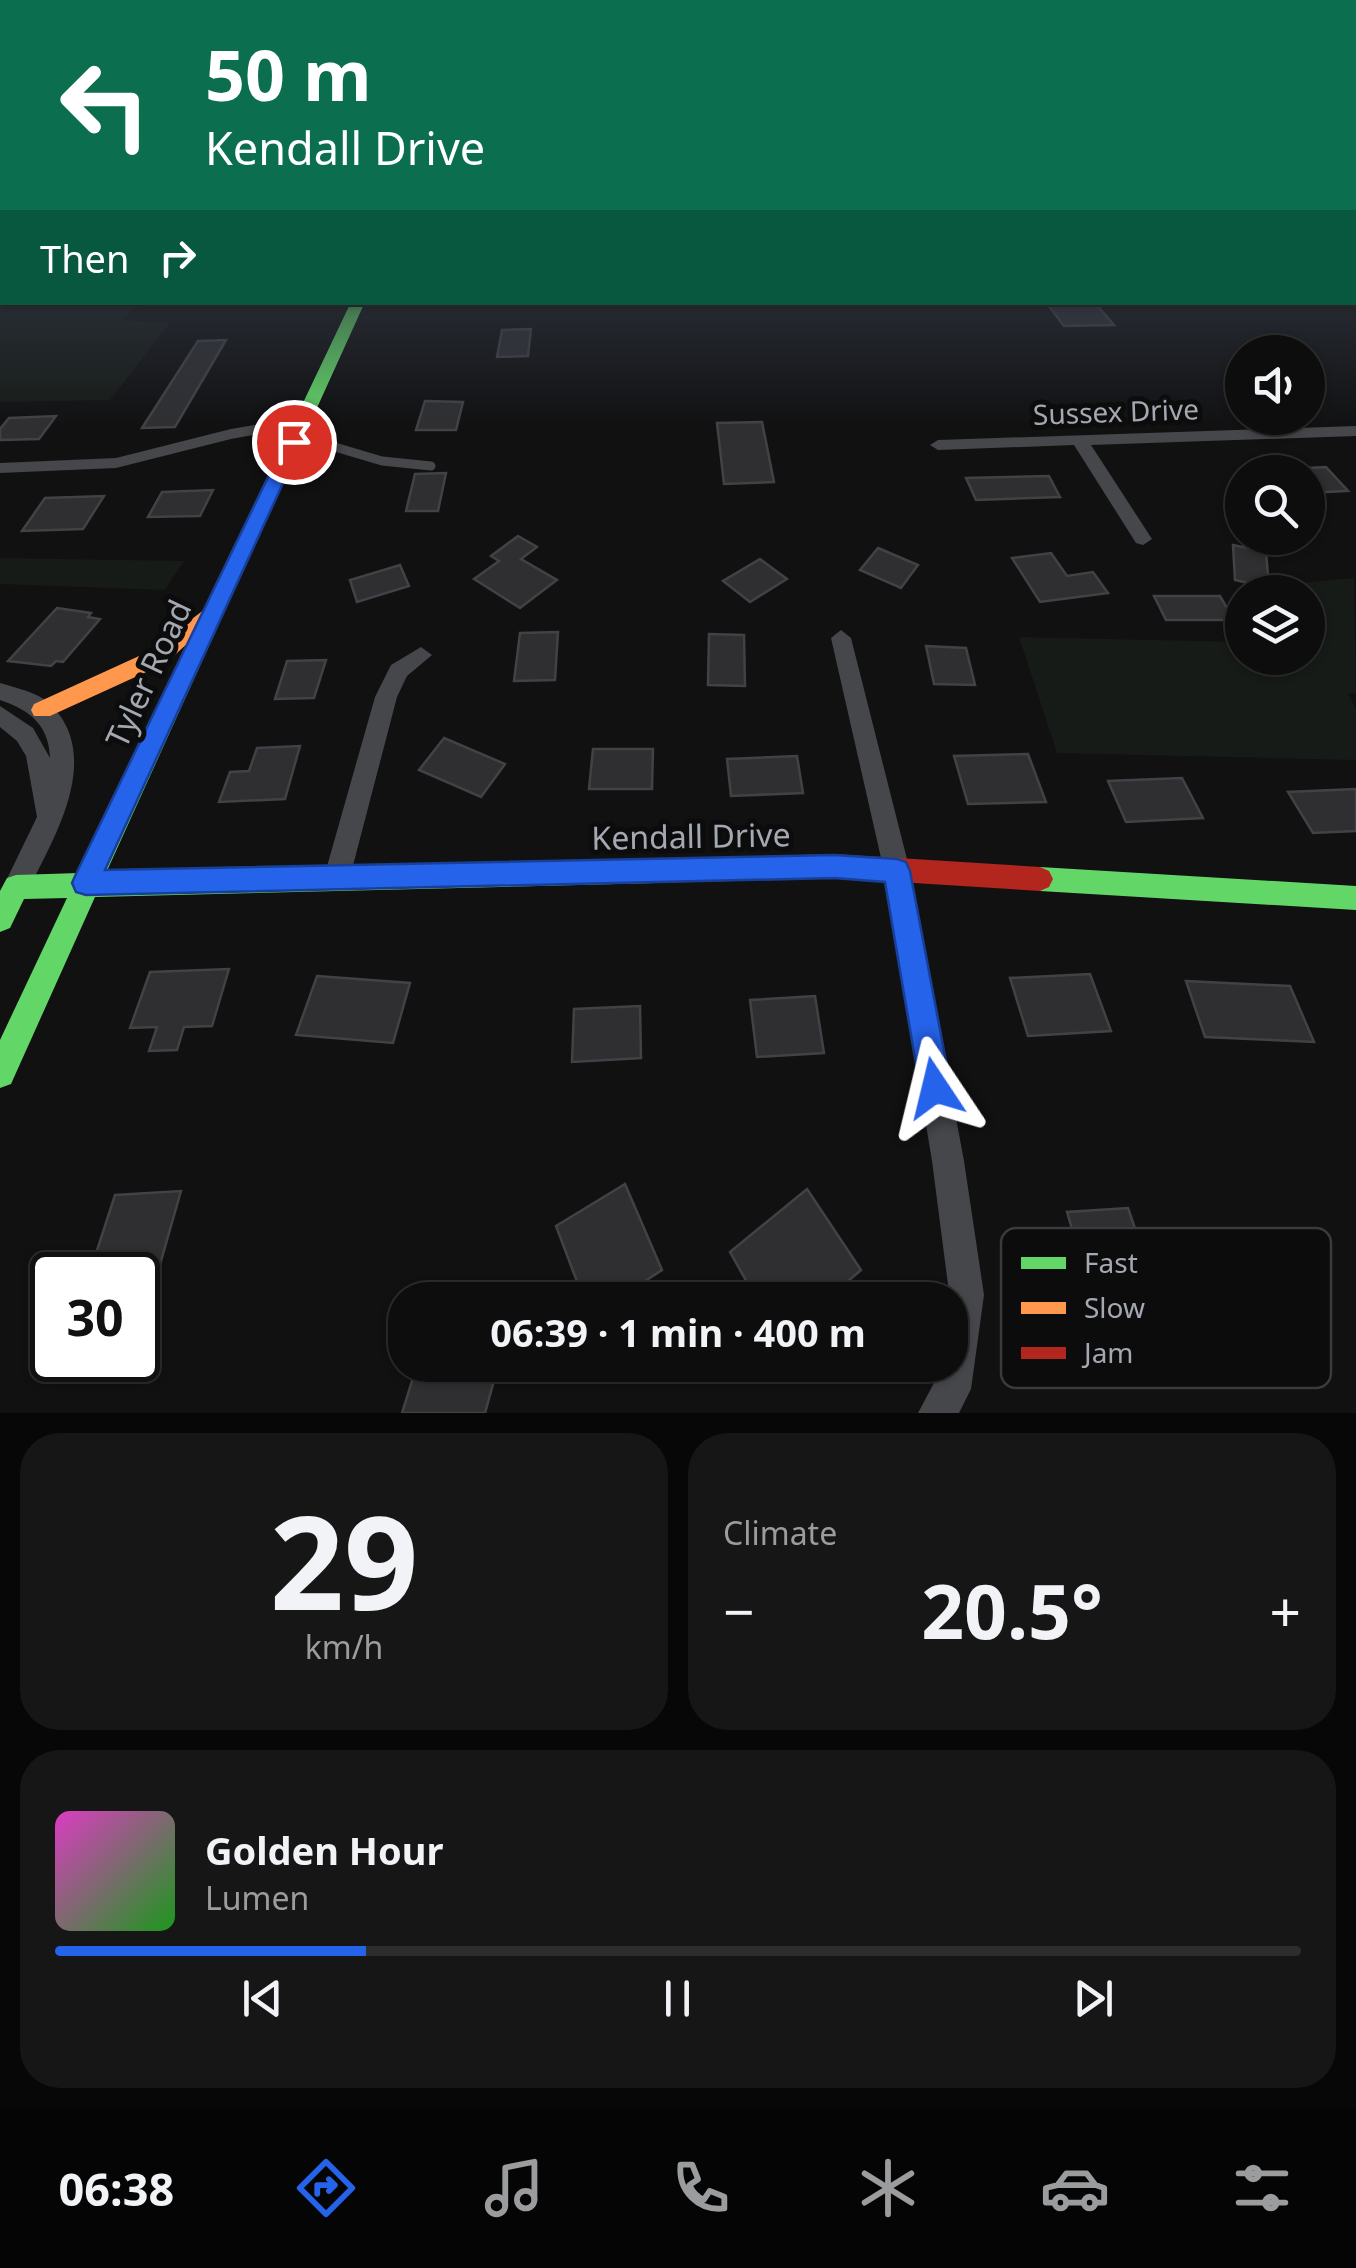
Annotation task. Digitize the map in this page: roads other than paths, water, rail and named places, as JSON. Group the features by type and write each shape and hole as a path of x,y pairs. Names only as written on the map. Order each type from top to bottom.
{"street":[{"name":"Tyler Road","path":"0,1074 357,305"},
{"path":"0,468 116,463 231,434 298,432"},
{"name":"Sussex Drive","path":"938,445 1355,432"},
{"path":"1080,441 1143,538"},
{"path":"42,710 158,657 216,607"},
{"path":"842,638 897,871 948,1161 966,1295 952,1389 936,1413"},
{"path":"337,877 386,697 399,671 420,655"},
{"path":"0,692 42,710 56,730 62,753 62,779 48,820 0,919"},
{"path":"0,714 28,736 38,750 48,820"},
{"name":"Kendall Drive","path":"16,887 834,866 1356,898"}],"lane":[{"path":"298,432 382,461 431,466"}]}
